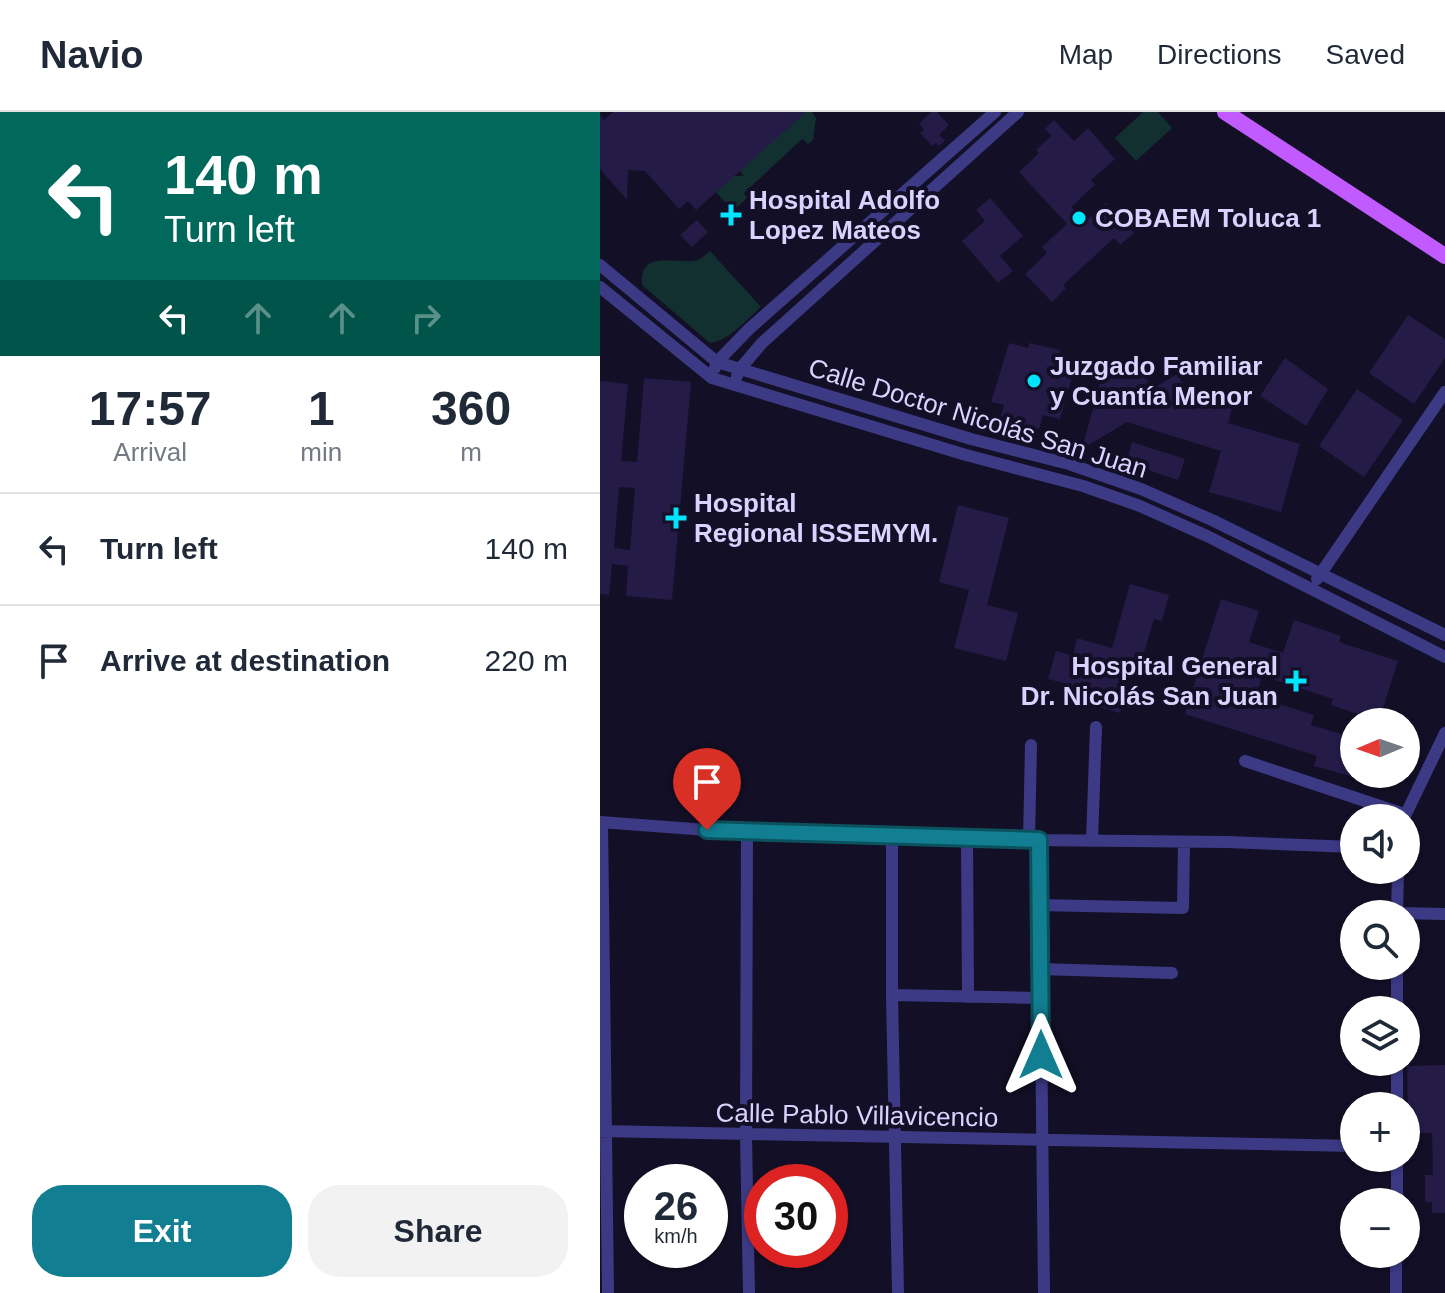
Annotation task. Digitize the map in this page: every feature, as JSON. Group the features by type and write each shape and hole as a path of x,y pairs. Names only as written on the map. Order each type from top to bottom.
{"main road":[{"path":"1225,112 1445,256"}],"street":[{"path":"712,378 717,362 749,329 995,112"},
{"path":"735,387 739,370 762,343 1018,112"},
{"name":"Calle Doctor Nicolás San Juan","path":"600,265 717,362 971,439 1087,470 1141,489 1212,520 1445,635"},
{"name":"Calle Doctor Nicolás San Juan","path":"600,287 712,378 966,455 1083,486 1153,512 1312,588 1445,657"},
{"path":"1312,588 1445,392"},
{"path":"1092,841 1096,727"},
{"path":"1410,804 1445,733"},
{"path":"1031,745 1040,969 1044,1293"},
{"path":"1245,761 1369,804"},
{"path":"608,1293 603,1131 601,822 892,836 1340,847"},
{"path":"747,831 749,1293"},
{"path":"892,836 898,1293"},
{"path":"967,838 968,997"},
{"path":"1038,905 1183,908 1184,842"},
{"path":"1420,913 1445,914"},
{"path":"1040,969 1172,973"},
{"path":"892,995 1040,998"},
{"name":"Calle Pablo Villavicencio","path":"603,1131 1340,1146"},
{"path":"1396,1268 1396,1293"}],"green space":[{"path":"806,112 812,112 816,118 813,140 808,144 801,140 744,193 747,198 733,211 715,191 733,176 744,176 733,162"},
{"path":"1143,112 1158,112 1172,128 1136,161 1115,138"},
{"path":"710,251 761,307 731,334 710,343 642,285 646,267 652,263 696,261"}],"building":[{"path":"613,112 806,112 696,210 688,201 679,209 645,171 628,170 627,200 600,169 600,114 604,120"},
{"path":"931,112 937,112 949,125 939,135 945,141 939,146 936,143 932,146 920,133 924,129 919,124"},
{"path":"1054,120 1074,141 1088,128 1115,159 1091,180 1095,185 1071,207 1085,222 1106,203 1134,233 1120,245 1114,238 1063,285 1066,288 1052,302 1025,274 1047,253 1042,247 1067,224 1019,172 1051,136 1045,129"},
{"path":"990,198 1023,236 1000,256 1013,271 998,283 962,241 985,221 976,210"},
{"path":"697,220 708,232 692,247 680,235"},
{"path":"1408,315 1445,339 1445,358 1414,404 1369,373"},
{"name":"Juzgado Familiar y Cuantía Menor","path":"1009,343 1028,348 1029,343 1060,350 1059,355 1077,360 1060,419 1043,415 1039,429 1000,419 1004,405 991,402"},
{"path":"1285,358 1328,389 1306,426 1260,396"},
{"path":"1106,360 1140,368 1152,389 1177,374 1192,399 1232,409 1228,423 1300,444 1281,512 1209,492 1221,451 1127,422 1082,449"},
{"path":"644,378 691,382 672,600 626,596 628,566 612,564 609,595 600,594 600,381 628,384 621,461 637,462","holes":["619,487 635,488 630,550 614,548"]},
{"path":"1357,389 1403,420 1364,477 1319,446"},
{"path":"1132,442 1185,459 1178,480 1126,463"},
{"path":"958,505 1009,518 987,605 1018,613 1006,661 954,648 969,590 939,582"},
{"path":"1130,584 1169,595 1162,621 1154,619 1142,659 1136,658 1120,713 1060,696 1064,683 1048,679 1056,651 1073,656 1077,638 1112,648"},
{"path":"1221,599 1259,611 1249,642 1283,653 1294,620 1341,636 1339,642 1398,661 1383,708 1340,708 1331,705 1333,699 1262,676 1256,697 1314,715 1311,725 1340,734 1340,773 1314,766 1317,756 1185,714"},
{"path":"1445,1065 1445,1213 1432,1213 1432,1202 1425,1202 1425,1175 1433,1175 1432,1133 1420,1133 1420,1092 1408,1092 1407,1076 1420,1076 1420,1066"}],"place":[{"name":"Hospital Adolfo Lopez Mateos","path":"731,215"},
{"name":"COBAEM Toluca 1","path":"1079,218"},
{"name":"Juzgado Familiar y Cuantía Menor","path":"1034,381"},
{"name":"Hospital Regional ISSEMYM.","path":"676,518"},
{"name":"Hospital General Dr. Nicolás San Juan","path":"1296,681"}],"route":[{"path":"707,830 1039,840 1041,1055"}]}
